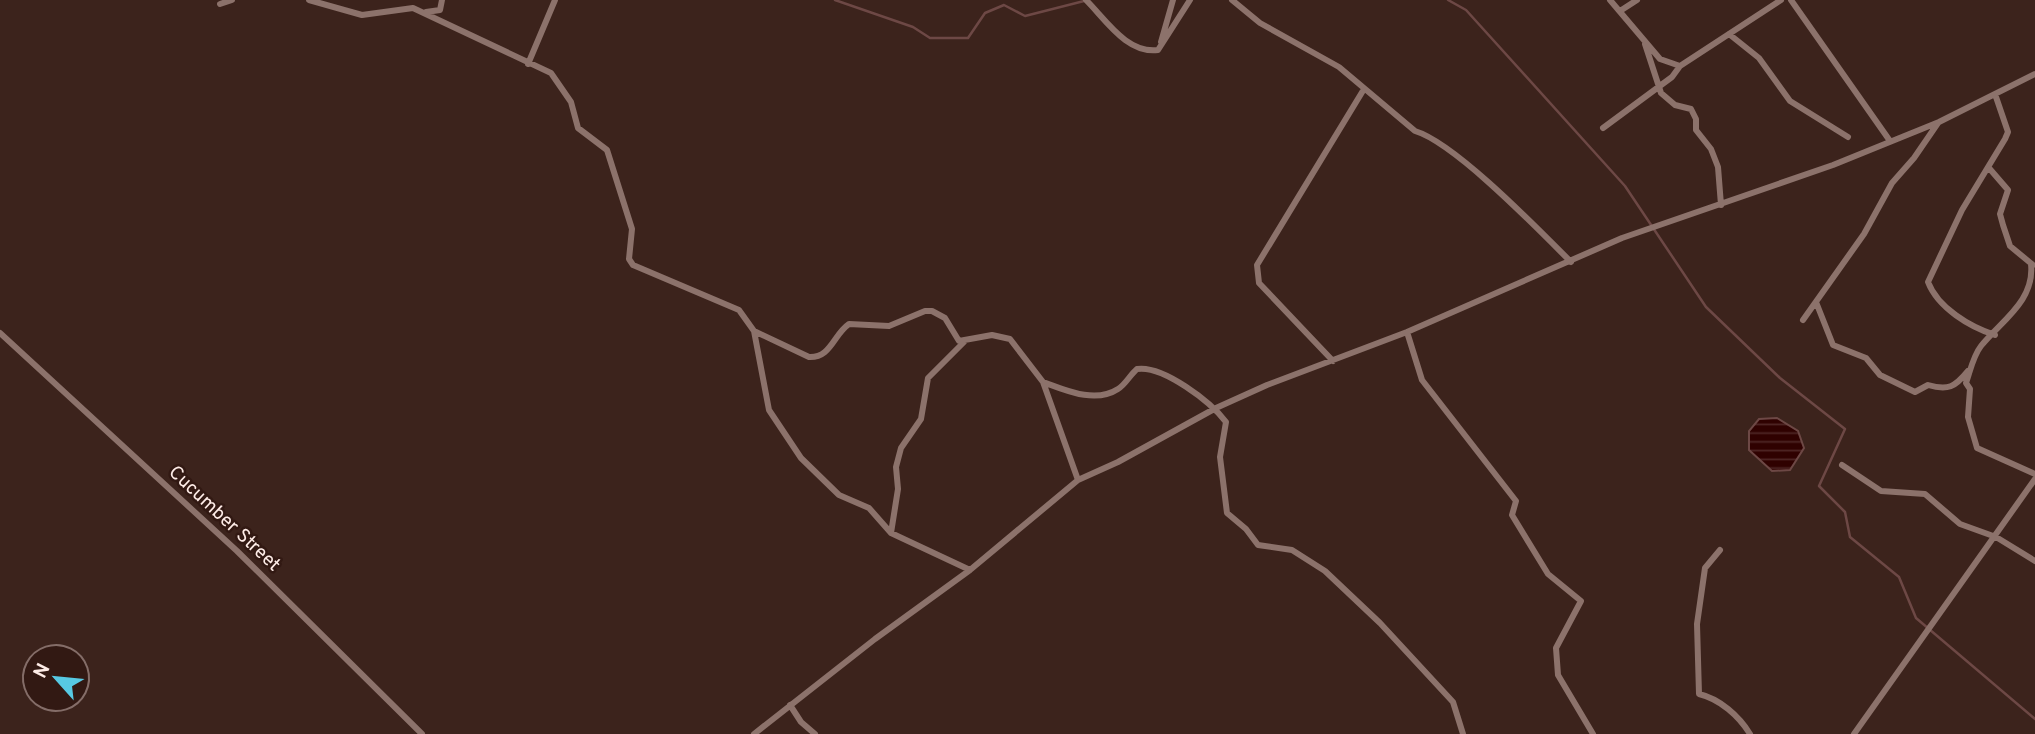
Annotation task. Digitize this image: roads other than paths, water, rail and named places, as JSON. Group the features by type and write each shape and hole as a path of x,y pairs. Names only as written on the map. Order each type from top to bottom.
{"street":[{"path":"220,4 232,0"},
{"path":"309,0 352,14 403,7 425,12 551,74 570,102 578,128 607,149 628,211 632,229 629,259 633,265 739,310 754,331 769,410 782,434 801,458 839,495 869,508 891,533 970,570"},
{"path":"425,12 440,10 442,0"},
{"path":"528,64 555,0"},
{"path":"1086,0 1127,41 1146,52 1158,50 1190,0"},
{"path":"1158,50 1173,0"},
{"path":"1232,0 1260,23 1322,56 1415,131 1430,135 1485,181 1571,262"},
{"path":"1611,0 1660,59 1680,66"},
{"path":"1620,11 1637,0"},
{"path":"1603,128 1660,86 1680,66 1781,0"},
{"path":"1791,0 1890,141"},
{"path":"1729,34 1759,58 1790,101 1848,137"},
{"path":"1643,38 1660,86 1668,100 1691,110 1696,119 1696,130 1711,149 1718,167 1721,205"},
{"path":"754,734 970,570 1078,480 1118,463 1216,408 1407,332 1571,262 1602,246 1659,228 1939,122 2035,74"},
{"path":"1333,360 1259,283 1257,265 1364,89"},
{"path":"1995,94 2008,132 1962,210 1928,282 1931,290 1947,307 1975,329 1995,335"},
{"path":"1803,320 1864,234 1892,183 1914,158 1939,122"},
{"path":"1854,734 1996,537 2035,477 1977,448 1968,417 1970,389 1966,383 1971,367 1981,347 2013,316 2033,279 2033,265 2010,246 2000,214 2008,190 1989,168"},
{"path":"1816,302 1833,345 1866,358 1880,375 1900,388 1915,392 1928,385 1942,389 1955,386 1971,367"},
{"path":"754,331 808,357 817,358 825,354 849,324 889,326 925,311 932,311 945,318 955,338 964,342"},
{"path":"1407,332 1422,380 1516,501 1513,515 1548,574 1581,601 1556,648 1558,675 1593,734"},
{"name":"Cucumber Street","path":"0,333 237,551 422,734"},
{"path":"891,533 898,489 896,467 901,448 921,419 928,378 964,342 992,335 1010,339 1043,382 1078,480"},
{"path":"1043,382 1075,394 1106,395 1121,388 1137,369 1146,367 1177,382 1216,408 1226,422 1220,457 1227,513 1246,529 1258,545 1292,550 1325,571 1352,595 1453,702 1463,734"},
{"path":"1842,465 1881,491 1925,494 1960,524 1996,537 2035,561"},
{"path":"1720,551 1705,568 1700,602 1697,624 1699,694 1712,697 1743,723 1750,734"},
{"path":"790,705 801,722 815,734"}],"waterway":[{"path":"835,0 913,27 930,38 968,38 985,13 1004,5 1025,16 1084,1"},
{"path":"1448,0 1466,10 1625,186 1706,307 1780,378 1845,429 1819,486 1845,512 1850,537 1899,577 1916,618 2035,719"}]}
